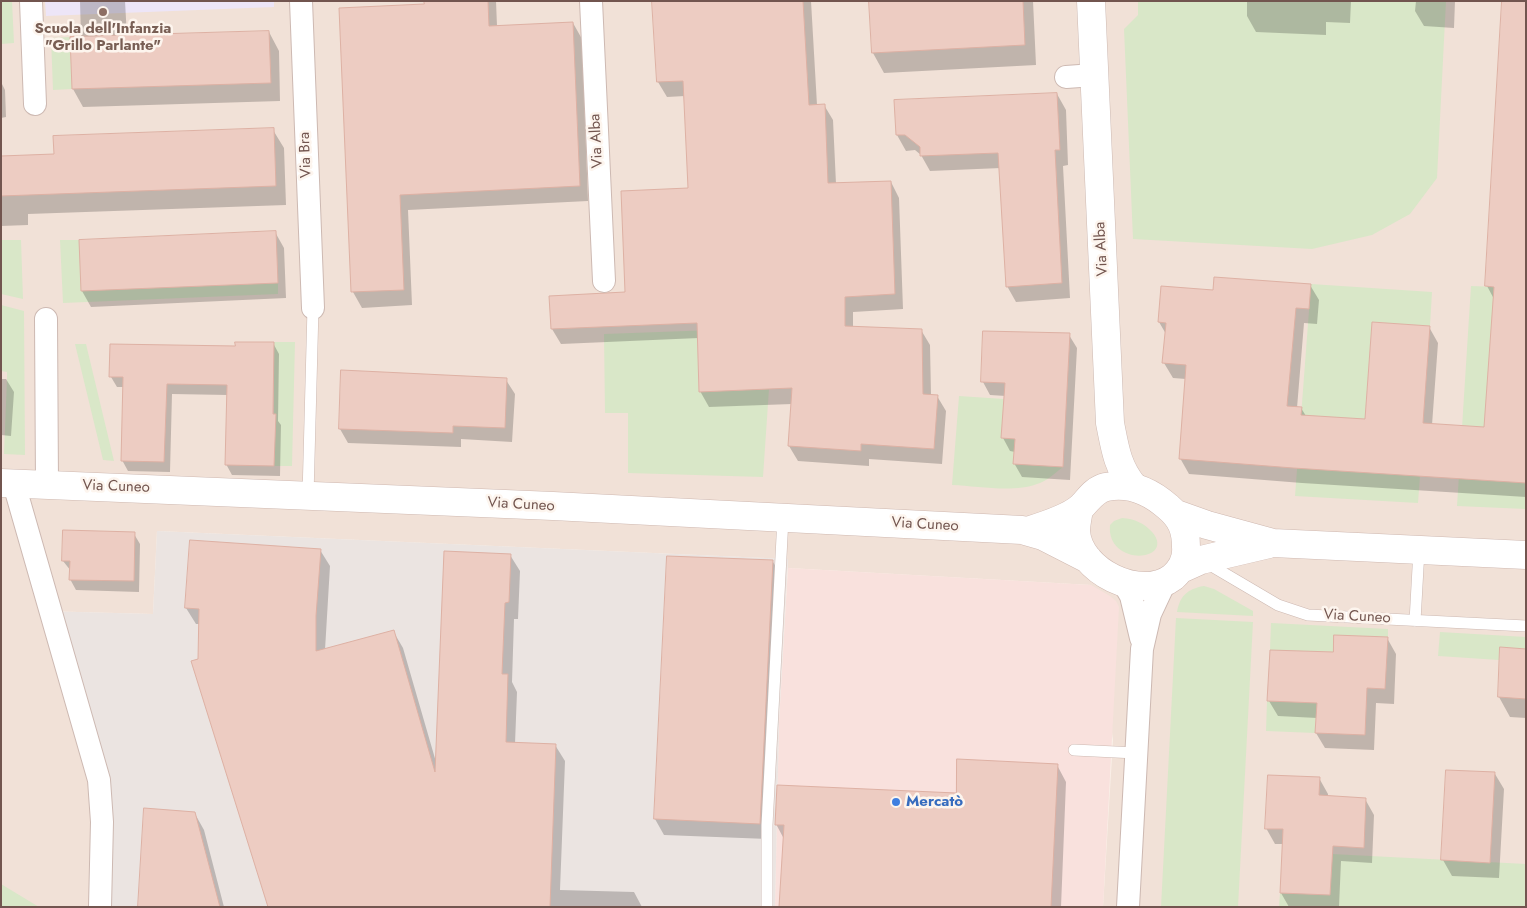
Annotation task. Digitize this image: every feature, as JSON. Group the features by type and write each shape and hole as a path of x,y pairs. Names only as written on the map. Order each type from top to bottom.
{"main road":[{"name":"Via Alba","path":"1084,502 1101,476 1106,458 1110,423 1091,1"},
{"name":"Via Alba","path":"1110,423 1119,462 1124,474 1133,486"},
{"name":"Via Cuneo","path":"8,483 783,518 1027,531 1058,543 1088,559 1106,574 1124,584 1140,587 1151,587 1182,570 1273,543"},
{"name":"Via Cuneo","path":"1027,531 1058,520 1103,487 1133,486 1146,491 1162,501 1176,514 1183,524 1186,534 1186,550 1182,570"},
{"name":"Via Cuneo","path":"1084,502 1076,532 1079,544 1088,559"},
{"name":"Via Cuneo","path":"1176,514 1207,525 1273,543 1526,555"}],"street":[{"path":"31,1 34,104"},
{"name":"Via Bra","path":"301,1 312,308"},
{"name":"Via Alba","path":"591,1 604,281"},
{"path":"1066,77 1094,75"},
{"path":"46,319 47,485"},
{"name":"Via Cuneo","path":"8,483 99,780 102,822 100,907"},
{"name":"Via Cuneo","path":"1128,907 1142,649 1150,614 1182,570"},
{"name":"Via Cuneo","path":"1124,584 1131,596 1136,611 1142,649"}],"lane":[{"path":"308,496 312,308"},
{"path":"767,907 767,825 783,518"},
{"path":"1415,620 1419,550"},
{"name":"Via Cuneo","path":"1182,570 1278,606 1308,615 1526,626"},
{"path":"1074,750 1136,752"}],"shaded area":[{"path":"1,1 1526,1 1526,907 1103,907 1113,740 1091,585 788,568 788,559 157,531 153,614 40,611 91,793 89,907 1,907"},
{"name":"Scuola dell'Infanzia \"Grillo Parlante\"","path":"45,1 274,1 274,7 46,16"},
{"path":"157,531 788,559 779,722 775,907 89,907 91,793 40,611 153,614"},
{"path":"788,568 1091,585 1116,601 1119,607 1103,907 775,907 779,722"}],"green space":[{"path":"1,1 12,1 14,43 1,44"},
{"path":"1138,1 1446,1 1437,178 1410,214 1372,235 1312,249 1133,239 1124,29 1138,15"},
{"path":"70,37 72,89 53,90 51,38"},
{"path":"1,240 21,240 23,299 1,294"},
{"path":"60,240 79,240 82,291 278,283 278,294 63,303"},
{"path":"1311,284 1432,292 1430,326 1372,322 1365,419 1420,476 1418,503 1295,496"},
{"path":"1471,286 1526,288 1526,509 1457,506"},
{"path":"1,305 24,311 25,455 4,454 7,372 1,371"},
{"path":"768,328 698,348 699,392 769,389 763,477 628,473 628,413 605,413 604,334"},
{"path":"274,342 295,342 292,466 274,466"},
{"path":"75,344 86,344 114,461 103,460"},
{"path":"959,396 1004,399 1001,438 1015,439 1063,467 1044,481 1028,487 1006,489 952,485"},
{"path":"1122,518 1139,522 1150,530 1157,543 1155,550 1138,556 1128,554 1118,548 1112,539 1110,525"},
{"path":"1204,586 1214,589 1253,611 1253,616 1177,612 1185,594 1193,589"},
{"path":"1176,618 1253,622 1238,907 1161,907"},
{"path":"1271,623 1388,629 1388,637 1334,635 1333,652 1270,650"},
{"path":"1440,632 1526,637 1526,649 1500,647 1499,660 1438,656"},
{"path":"1267,701 1317,703 1315,733 1266,731"},
{"path":"1332,854 1526,864 1526,907 1279,907 1280,893 1330,895"},
{"path":"1,884 39,907 1,907"}],"building":[{"path":"424,1 488,1 489,26 573,22 580,186 400,195 404,290 351,292 339,8 424,4"},
{"path":"652,1 803,1 809,105 825,104 828,183 891,181 895,294 845,297 845,326 922,329 923,394 938,395 934,449 861,444 861,451 788,446 792,388 699,392 697,323 551,329 549,296 625,292 621,191 688,188 683,81 657,82"},
{"path":"869,1 1023,1 1025,45 872,53"},
{"path":"1502,1 1526,1 1526,483 1179,459 1186,365 1162,363 1166,323 1158,322 1161,286 1213,290 1214,277 1311,284 1309,309 1296,308 1287,406 1302,407 1301,415 1365,419 1372,322 1430,326 1423,423 1484,427 1494,287 1485,286"},
{"path":"269,31 271,83 72,89 70,37"},
{"path":"1057,93 1060,150 1055,150 1062,283 1006,287 998,153 920,156 920,147 905,135 896,135 894,100"},
{"path":"274,128 276,186 1,196 1,156 54,154 53,136"},
{"path":"276,231 278,283 81,291 79,240"},
{"path":"983,331 1070,333 1063,467 1013,464 1015,439 1001,438 1005,383 981,382"},
{"path":"235,342 274,342 273,414 276,414 274,466 225,465 227,385 167,384 164,462 121,461 123,377 109,377 110,344 235,346"},
{"path":"341,370 507,378 505,428 453,426 453,433 339,429"},
{"path":"63,530 135,532 134,581 69,580 70,561 62,561"},
{"path":"190,540 321,549 316,616 316,651 394,630 435,772 444,551 511,554 509,602 505,603 502,674 508,674 506,742 556,744 550,907 268,907 191,661 198,659 199,609 185,608"},
{"path":"667,556 773,560 760,824 654,819"},
{"path":"1334,635 1388,637 1385,689 1367,688 1365,735 1315,733 1317,703 1267,701 1270,650 1333,652"},
{"path":"1500,647 1526,649 1526,699 1498,697"},
{"path":"957,759 1058,764 1051,907 779,907 784,825 775,825 777,785 956,793"},
{"path":"1446,770 1495,772 1490,863 1441,860"},
{"path":"1268,775 1320,777 1319,795 1366,798 1364,848 1333,846 1330,895 1280,893 1283,829 1265,829"},
{"path":"144,808 195,812 220,907 138,907"}],"place":[{"name":"Scuola dell'Infanzia \"Grillo Parlante\"","path":"103,12"},
{"name":"Mercatò","path":"896,802"}]}
